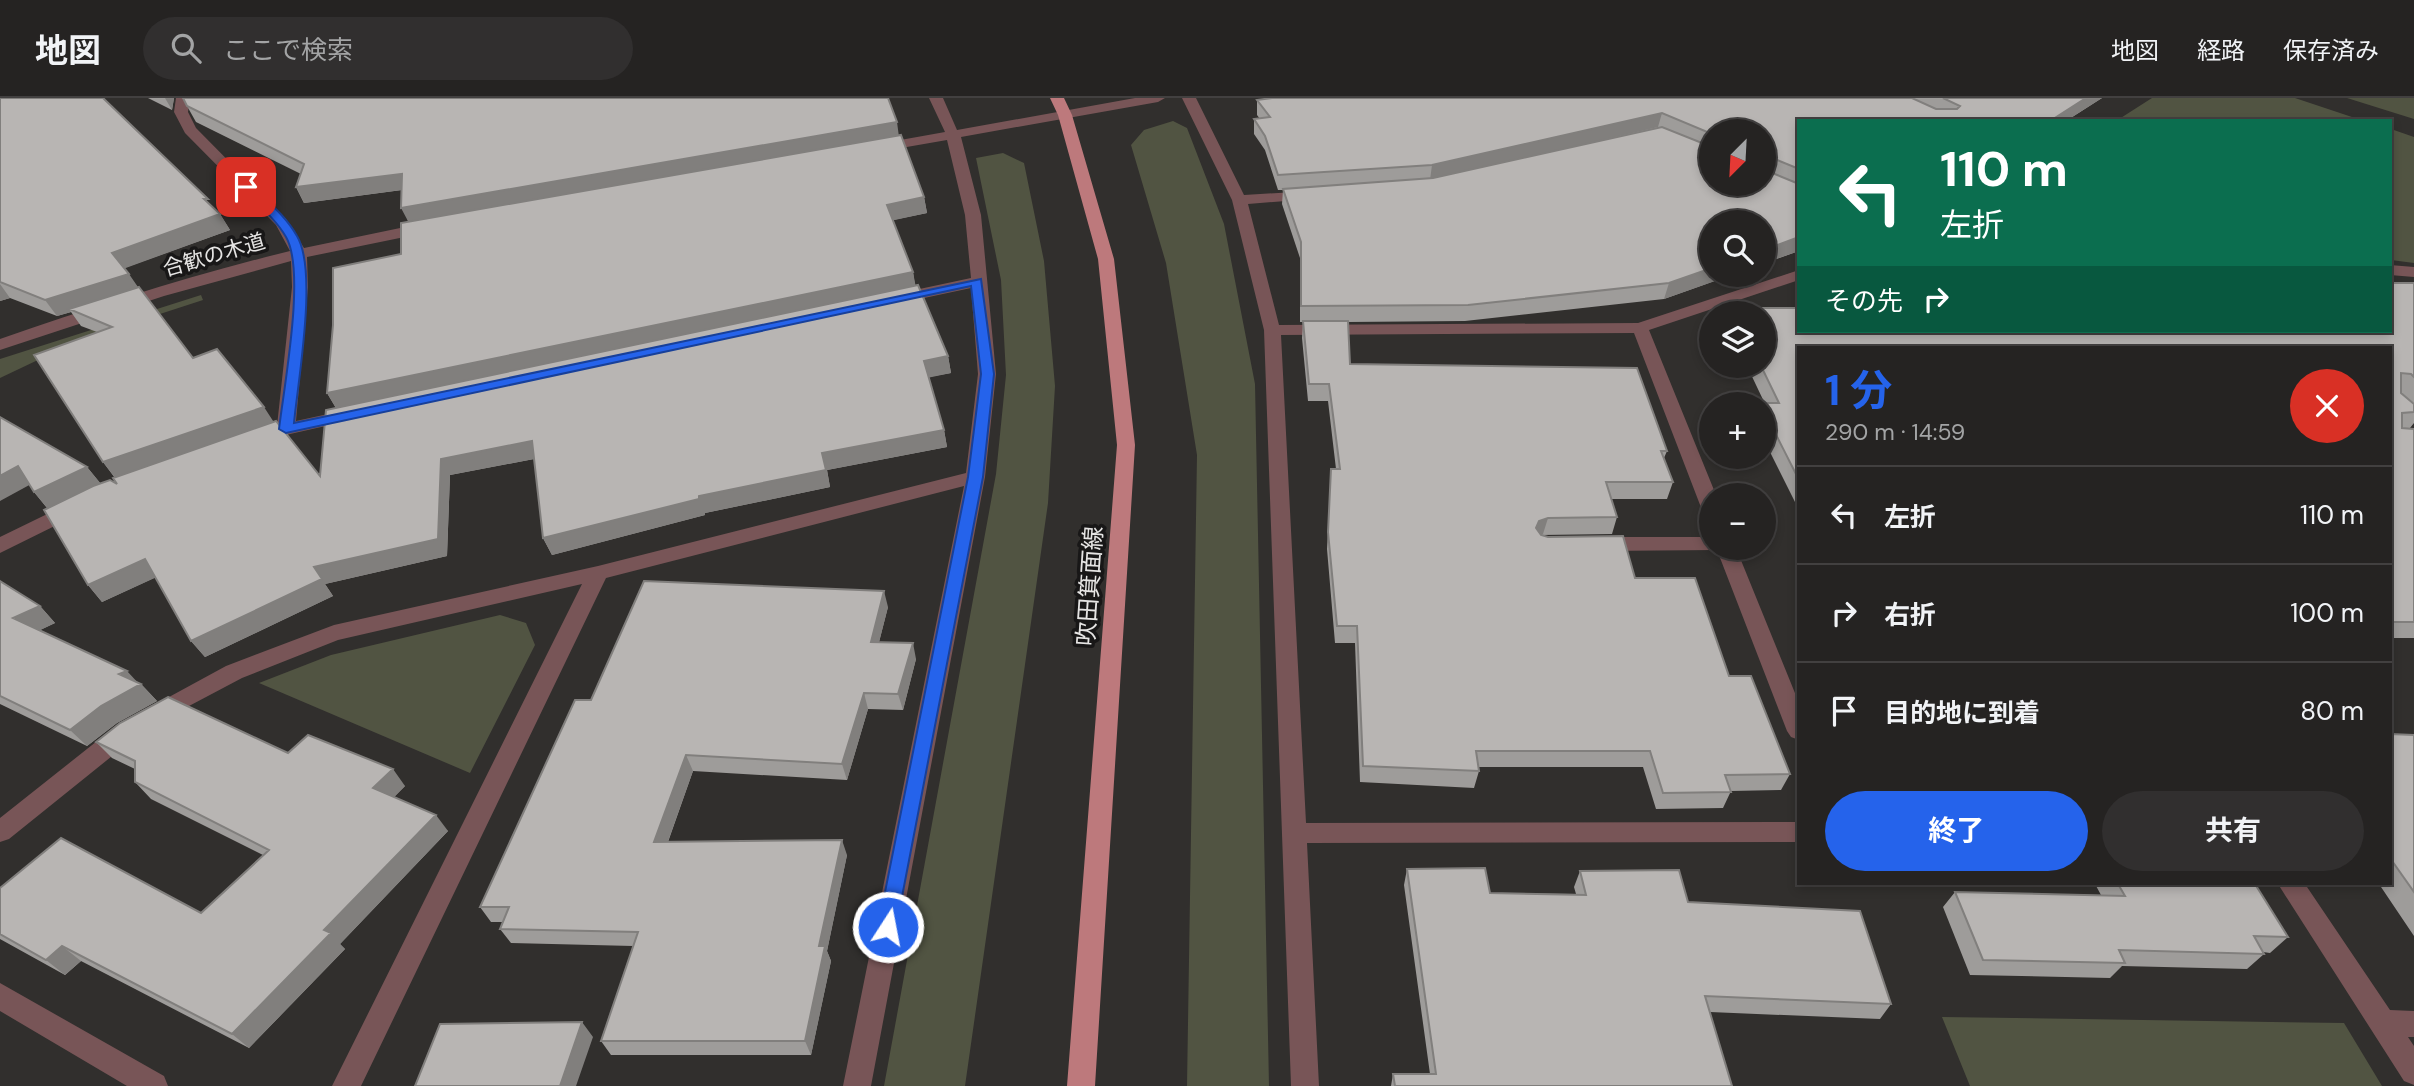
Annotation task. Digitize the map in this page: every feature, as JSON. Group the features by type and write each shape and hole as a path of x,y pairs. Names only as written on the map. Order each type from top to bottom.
{"main road":[{"name":"吹田箕面線","path":"1061,106 1106,259 1126,444 1081,1086"}],"street":[{"path":"183,98 181,112 190,130 281,222 292,237 299,254 300,287 286,429"},
{"path":"857,1086 975,477 987,374 972,215 953,135 936,98"},
{"path":"860,151 953,135 1061,106 1158,98"},
{"path":"1189,98 1238,201 1272,330 1305,1086"},
{"path":"1238,201 1321,195"},
{"name":"合歓の木道","path":"0,345 119,304 299,254 448,224"},
{"path":"2392,270 2414,272"},
{"path":"1272,330 1640,328 1797,276"},
{"path":"882,302 977,282"},
{"path":"1640,328 1701,483"},
{"path":"236,447 286,429 367,412"},
{"path":"0,832 126,731 234,672 334,633 598,573 975,477"},
{"path":"0,546 86,501"},
{"path":"1572,544 1699,544"},
{"path":"1731,560 1797,726"},
{"path":"346,1086 598,573"},
{"path":"1294,833 1797,832"},
{"path":"2292,885 2414,1071"},
{"path":"0,996 154,1086"},
{"path":"2382,1023 2414,1024"}],"green space":[{"path":"2152,98 2295,98 2358,119 2119,119"},
{"path":"2347,98 2414,98 2414,119"},
{"path":"1173,121 1187,128 1224,224 1255,384 1269,1086 1187,1086 1197,455 1166,263 1131,145 1144,130"},
{"path":"2392,129 2414,137 2414,263 2392,260"},
{"path":"1003,153 1024,163 1044,261 1055,386 1048,503 965,1086 884,1086 996,474 1006,375 1001,280 976,158"},
{"path":"201,295 203,300 80,340 0,378 0,359"},
{"path":"500,615 526,623 535,645 470,773 259,683 331,655"},
{"path":"1942,1017 2344,1023 2382,1086 1970,1086"}],"building":[{"path":"0,98 103,98 208,199 204,199 220,214 112,253 129,274 45,300 0,282"},
{"path":"183,98 888,98 897,122 401,208 402,174 296,187 304,164 187,106"},
{"path":"1912,98 1936,109 1957,109 1960,106 1943,98 2086,98 2053,119 1797,119 1797,168 1776,159 1776,119 1699,119 1699,129 1662,113 1432,165 1278,175 1265,136 1254,119 1270,117 1257,100"},
{"path":"1662,127 1699,142 1699,196 1776,196 1776,175 1797,183 1797,238 1776,246 1776,210 1699,210 1699,273 1669,283 1468,305 1301,306 1301,242 1283,189 1433,178"},
{"path":"901,135 924,197 887,205 913,272 327,393 333,325 333,268 401,254 401,223"},
{"path":"2392,283 2414,283 2414,377 2401,373 2401,393 2414,404 2414,412 2402,413 2402,428 2414,429 2414,622 2392,622 2392,346 1797,346 1797,476 1776,435 1776,403 1779,403 1776,392 1767,378 1776,378 1776,308 1797,308 1797,333 2392,333"},
{"path":"918,285 948,356 924,361 944,430 822,453 826,470 699,496 699,499 543,538 532,441 441,459 438,539 314,567 322,579 191,641 145,559 88,585 44,510 93,486 110,480 117,484 113,478 276,421 320,476 326,410"},
{"path":"139,287 193,358 217,349 264,407 103,462 34,355 112,327 69,309"},
{"path":"1303,321 1348,321 1350,364 1637,368 1667,451 1661,451 1673,482 1606,482 1617,517 1548,518 1539,521 1536,528 1541,535 1548,537 1623,536 1635,578 1695,578 1729,676 1751,676 1790,774 1725,775 1731,792 1663,793 1650,751 1476,751 1479,771 1363,766 1357,626 1337,626 1328,532 1331,469 1340,469 1329,384 1309,384"},
{"path":"0,417 87,467 34,492 18,466 0,476"},
{"path":"0,581 40,606 13,618 127,671 119,674 141,684 101,706 70,730 0,696"},
{"path":"644,581 884,591 871,642 913,643 898,694 864,693 842,764 686,755 654,842 842,840 819,946 825,946 805,1041 601,1041 638,932 500,929 509,907 480,907 575,700 591,700"},
{"path":"168,697 288,753 308,735 393,769 373,788 436,815 324,930 331,933 232,1034 62,946 46,960 0,934 0,888 61,838 201,913 269,850 135,782 135,761 96,742 120,723"},
{"path":"2392,734 2414,735 2414,892 2392,861"},
{"path":"1485,868 1490,893 1586,895 1580,871 1679,870 1688,902 1860,911 1891,1004 1705,996 1732,1086 1395,1086 1393,1074 1436,1074 1407,869"},
{"path":"2119,885 2256,885 2288,937 2254,936 2264,954 2119,950 2125,963 1983,960 1955,892 2125,896"},
{"path":"582,1022 560,1086 415,1086 440,1024"}],"route":[{"path":"246,187 281,222 292,237 299,254 300,287 286,429 977,282 987,374 975,477 888,927"}]}
